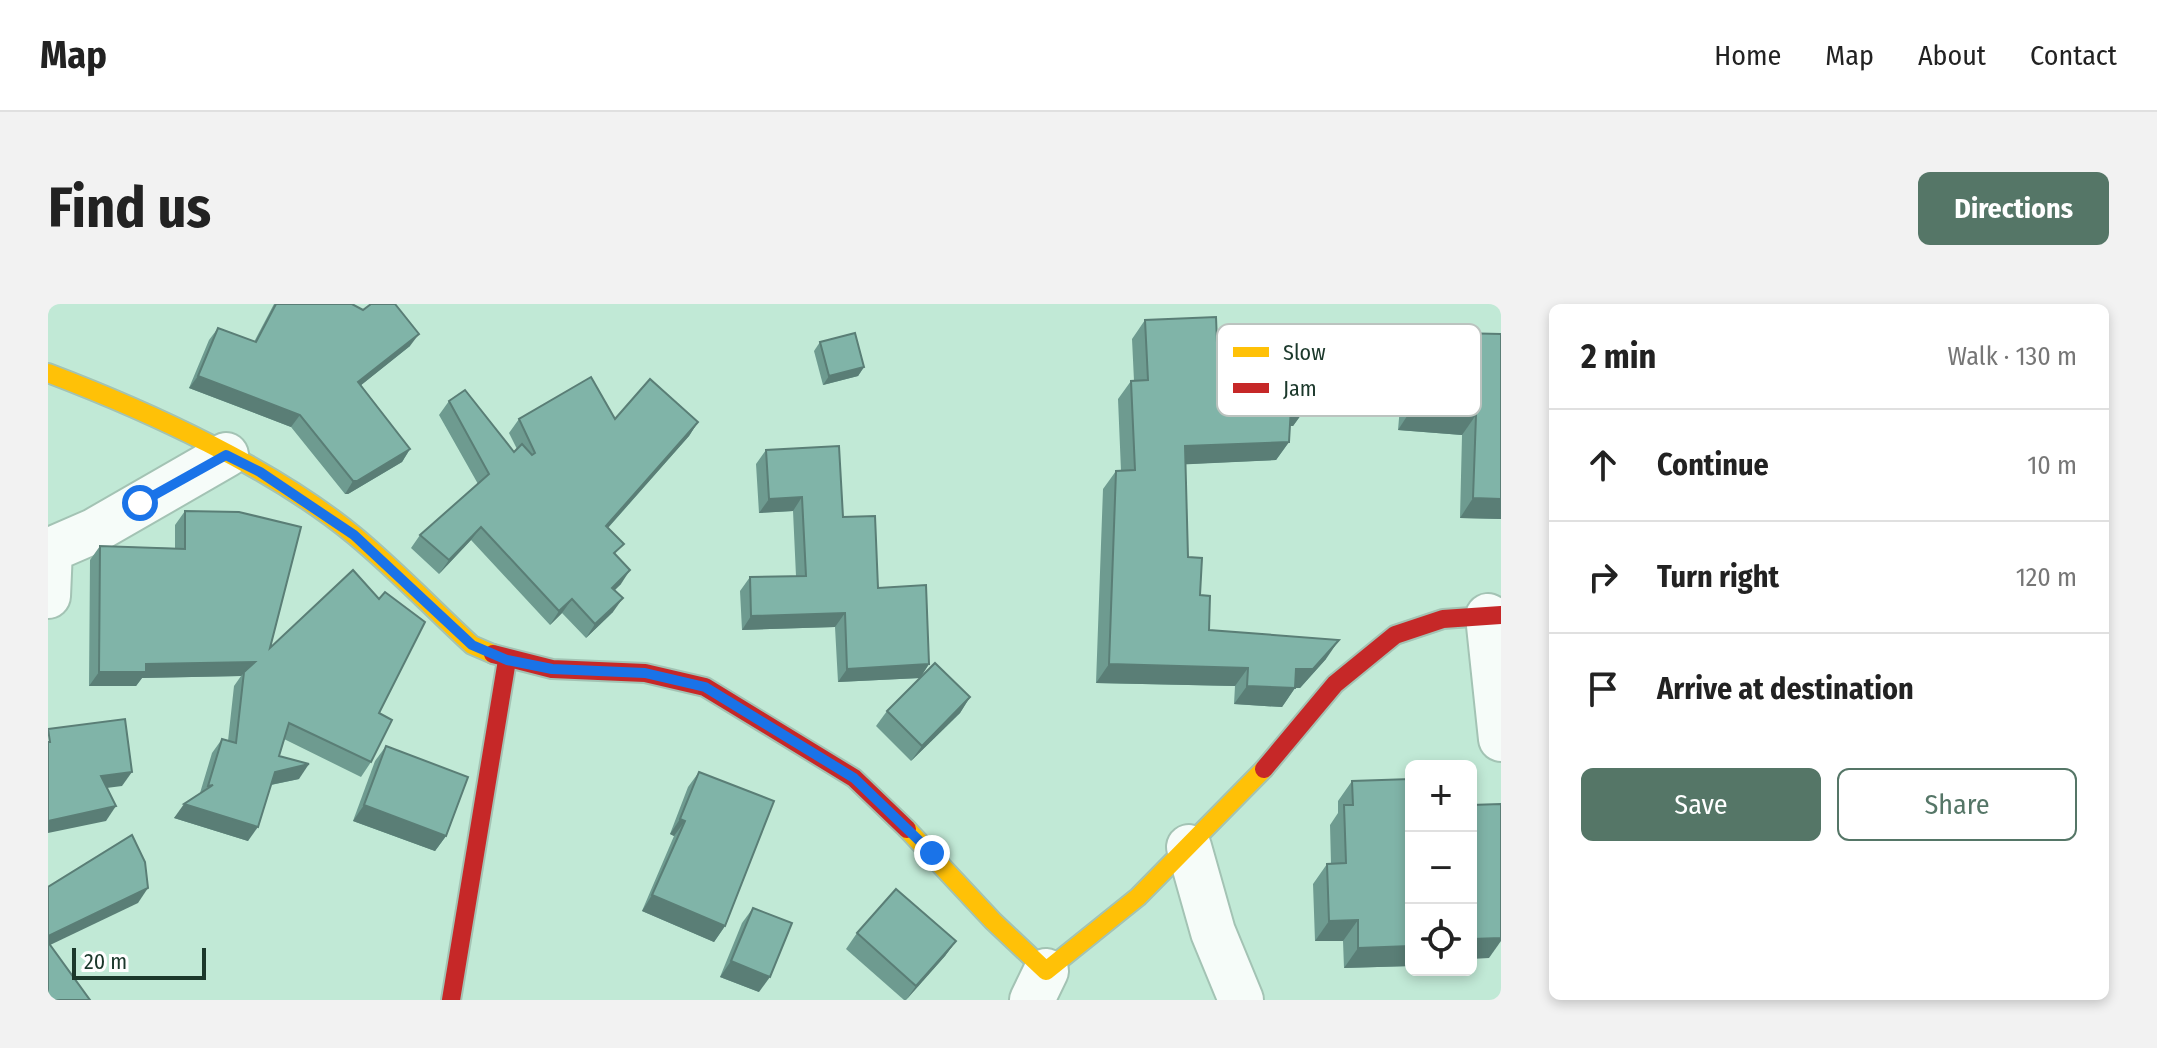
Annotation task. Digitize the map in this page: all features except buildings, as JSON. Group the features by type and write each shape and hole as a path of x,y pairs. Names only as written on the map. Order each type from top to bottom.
{"street":[{"path":"48,373 124,402 260,472 354,535 472,645 507,660 552,669 645,673 705,687 854,778 932,853 993,921 1039,986 1189,847 1280,752 1335,684 1395,635 1443,619 1495,615 1501,739"},
{"path":"48,596 50,550 94,531 226,455"},
{"path":"451,1000 507,660"},
{"path":"1189,847 1213,932 1241,1000"}],"traffic: slow":[{"path":"48,373 167,423 286,487 355,536 472,645 493,654"},
{"path":"907,829 993,921 1046,971 1138,897 1264,769"}],"traffic: jam":[{"path":"1264,769 1335,684 1395,635 1443,619 1501,615"},
{"path":"493,654 552,669 645,673 705,687 854,778 907,829"},
{"path":"451,1000 507,660"}],"route":[{"path":"140,503 226,455 260,472 354,535 472,645 507,660 552,669 645,673 705,687 854,778 932,853"}]}
